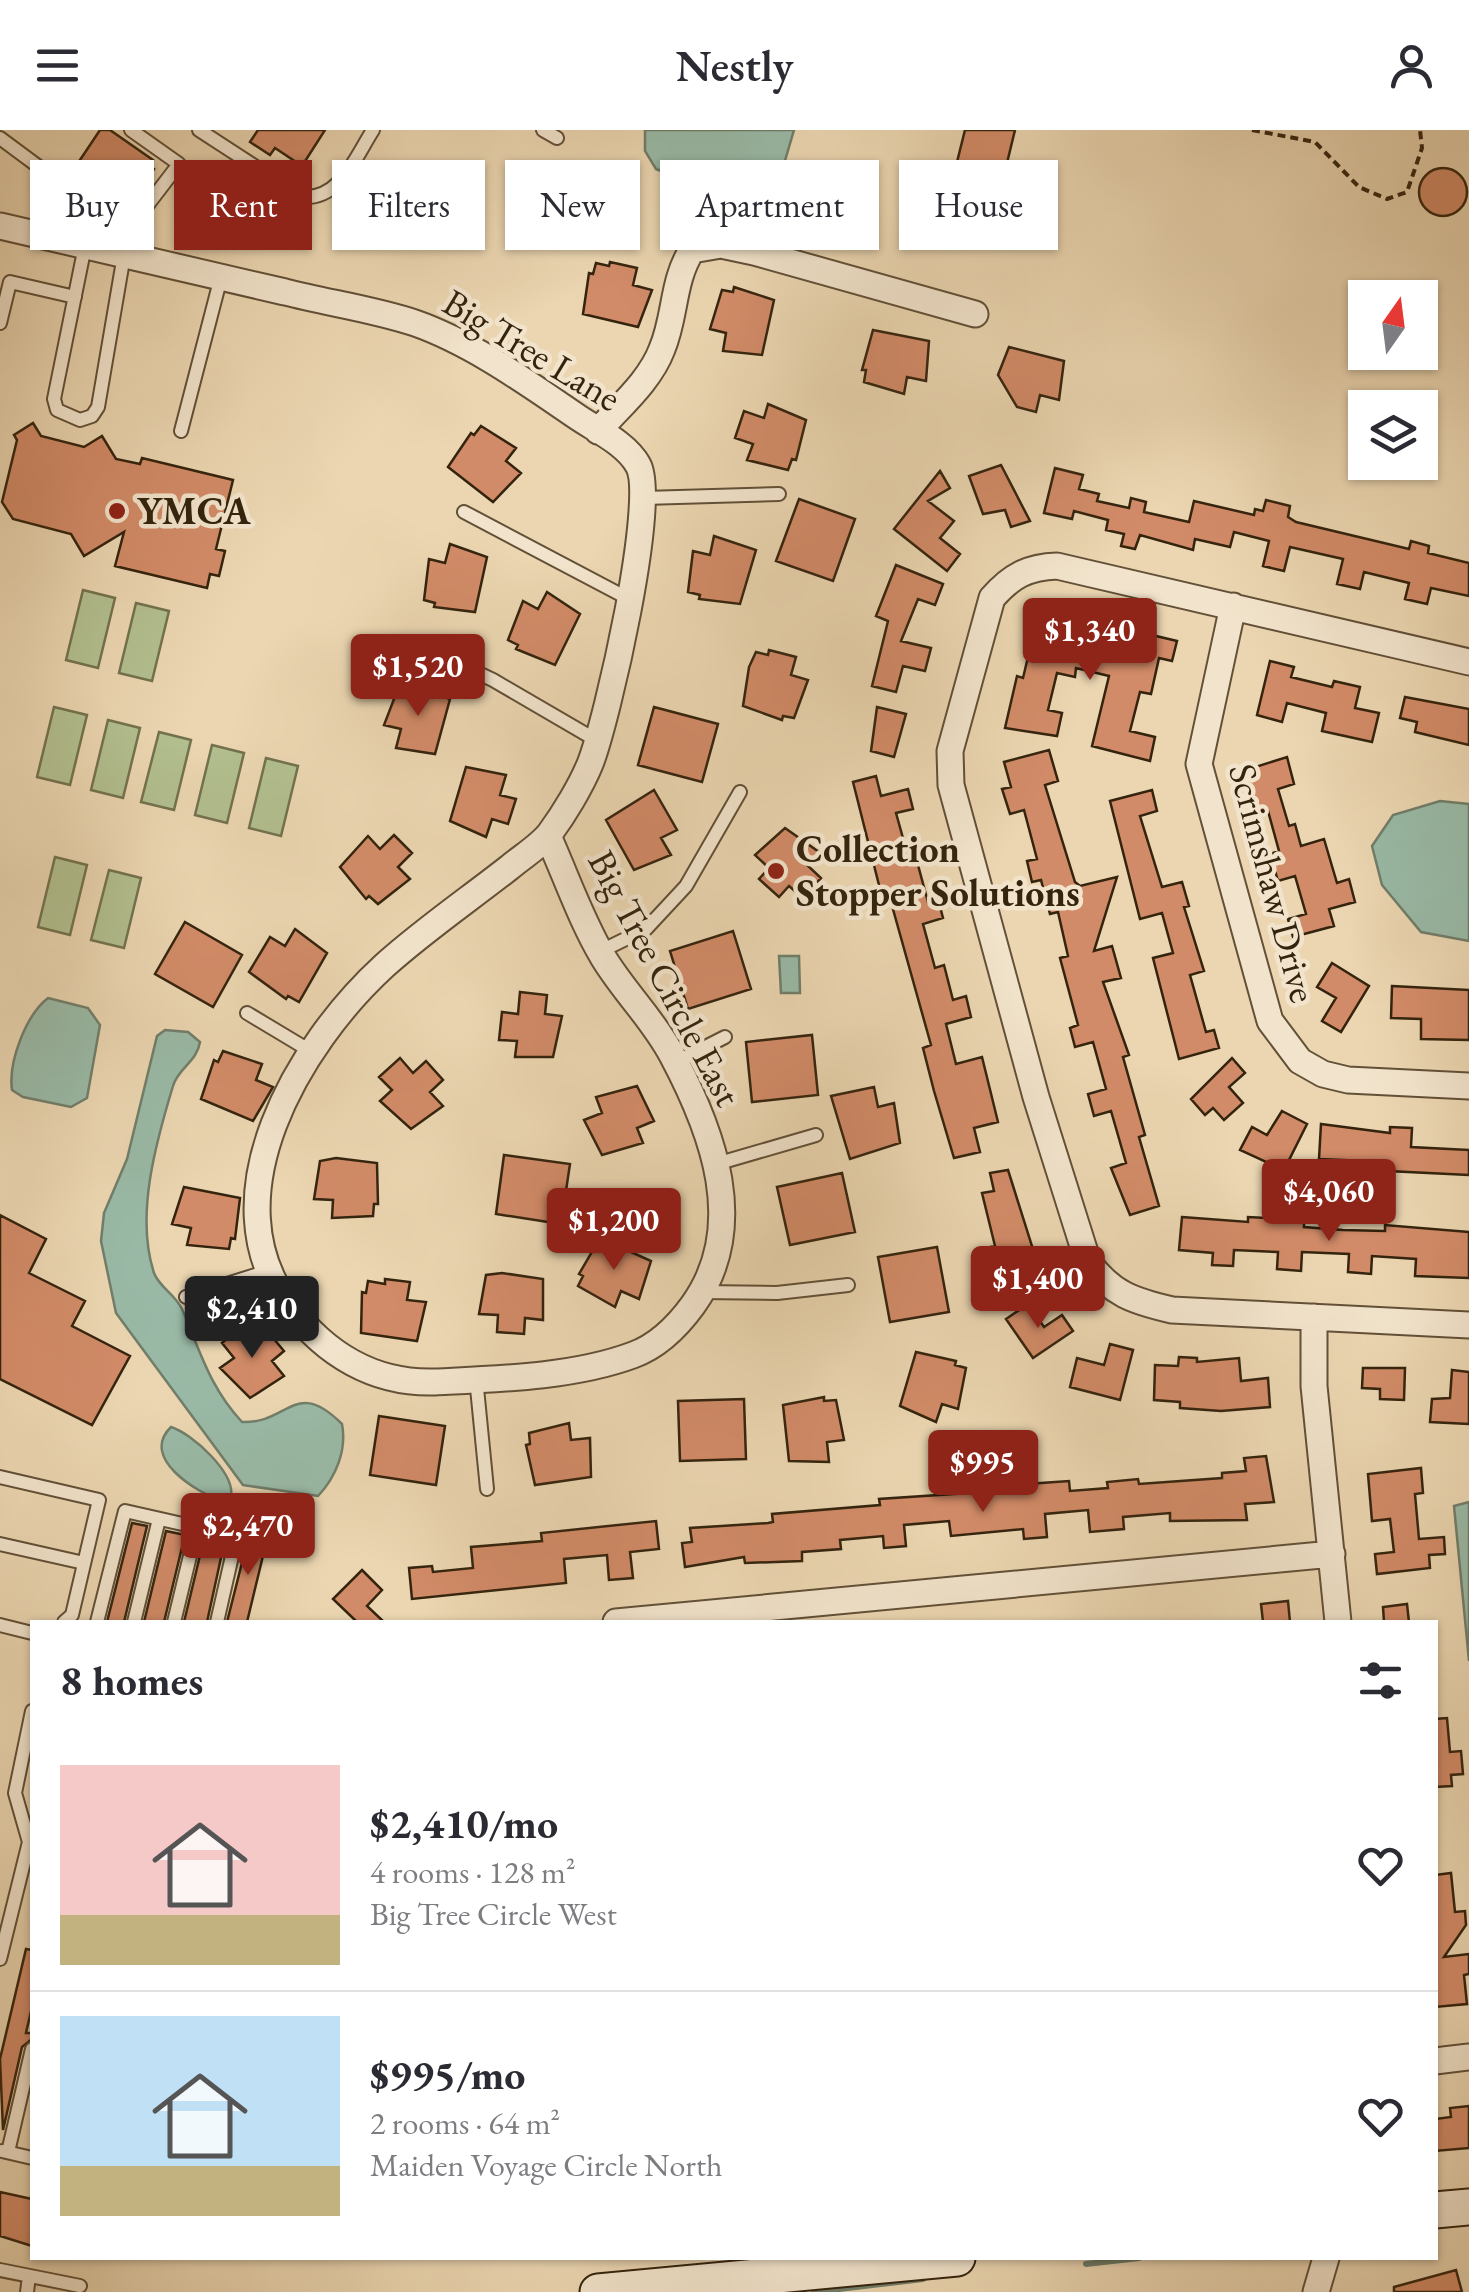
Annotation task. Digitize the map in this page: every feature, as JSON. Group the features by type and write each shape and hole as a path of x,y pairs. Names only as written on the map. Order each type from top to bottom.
{"street":[{"name":"Big Tree Lane","path":"0,226 30,233"},
{"path":"598,432 654,367 664,346 679,276 692,250 720,246 754,252 975,314"},
{"name":"Big Tree Lane","path":"103,250 417,324 510,371 636,460 642,472 644,498 629,599 590,763 548,836"},
{"path":"1469,662 1056,566 1024,570 1005,583 987,611 950,752 951,785 1036,1097 1088,1262 1114,1292 1128,1300 1172,1310 1469,1325"},
{"name":"Scrimshaw Drive","path":"1233,606 1199,764 1270,1022 1300,1061 1323,1074 1348,1080 1469,1086"},
{"name":"Big Tree Circle East","path":"548,836 601,951 658,1029 676,1062 716,1164 724,1221 718,1253 702,1292 666,1336 640,1353 600,1365 512,1376 400,1381 357,1367 323,1343 290,1308 260,1251 257,1222 264,1149 280,1106 354,997 384,967 548,836"},
{"path":"1314,1317 1314,1386 1338,1620"},
{"path":"637,1620 1332,1554"},
{"path":"1438,2060 1469,2057"},
{"path":"1438,2210 1469,2207"},
{"path":"598,2292 784,2283 943,2260"},
{"path":"1316,2292 1325,2260"}],"lane":[{"path":"0,138 93,207 143,211 179,164 131,130"},
{"path":"199,130 302,197 317,198 336,187 372,130"},
{"path":"544,130 557,138"},
{"path":"85,250 54,399 56,410 80,420 92,416 98,407 124,255"},
{"path":"181,431 221,277"},
{"path":"0,323 10,282 75,298"},
{"path":"644,498 780,494"},
{"path":"464,512 629,599"},
{"path":"421,646 493,680 596,740"},
{"path":"601,951 646,929 686,886 740,792"},
{"path":"246,1013 314,1054"},
{"path":"676,1062 725,1037"},
{"path":"716,1164 816,1135"},
{"path":"186,1298 268,1271"},
{"path":"702,1292 777,1293 848,1285"},
{"path":"476,1378 487,1489"},
{"path":"0,1476 100,1500 72,1615 66,1620"},
{"path":"96,1620 124,1511 231,1535 236,1543 217,1620"},
{"path":"134,1620 159,1519"},
{"path":"174,1620 197,1527"},
{"path":"0,1544 84,1563"},
{"path":"0,1625 30,1632"},
{"path":"0,1959 29,1842 15,1793 30,1721"},
{"path":"30,2056 4,2151 30,2158"},
{"path":"0,2270 80,2286"},
{"path":"27,2292 30,2276"}],"path":[{"path":"1252,130 1314,142 1359,187 1387,199 1406,192 1422,148 1420,130"}],"shaded area":[{"path":"645,130 794,130 785,160 660,160 660,171 645,151"},
{"path":"83,590 115,598 98,668 66,660"},
{"path":"136,603 169,611 152,681 119,673"},
{"path":"54,707 87,715 70,785 37,777"},
{"path":"108,720 140,728 123,798 91,790"},
{"path":"159,732 191,740 174,810 141,802"},
{"path":"212,745 244,753 227,823 195,815"},
{"path":"266,758 298,766 281,836 249,828"},
{"path":"1440,801 1469,804 1469,941 1421,932 1382,885 1372,846 1393,815"},
{"path":"55,857 87,865 70,935 38,927"},
{"path":"109,870 141,878 124,948 91,940"},
{"path":"779,956 799,956 800,993 781,993"},
{"path":"48,998 88,1008 100,1025 87,1098 71,1107 23,1097 12,1090 20,1040"},
{"path":"165,1030 188,1032 200,1042 175,1080 150,1179 147,1228 154,1273 179,1304 214,1382 242,1422 271,1417 302,1403 313,1404 342,1424 339,1463 318,1496 243,1485 116,1313 101,1241 104,1213 127,1159 157,1036"},
{"path":"171,1427 190,1438 220,1466 231,1496 221,1501 199,1490 166,1462 163,1439"},
{"path":"1469,1502 1469,1661 1454,1506"}],"building":[{"path":"100,130 110,130 153,160 80,160"},
{"path":"258,130 325,130 306,160 293,160 275,148 270,155 250,142"},
{"path":"965,130 1015,130 1008,160 958,160"},
{"path":"1443,168 1460,175 1467,192 1460,209 1443,216 1426,209 1419,192 1426,175"},
{"path":"610,262 637,268 633,285 652,290 638,327 583,314 589,273 593,274 596,263 609,266"},
{"path":"734,287 774,300 762,355 723,351 726,333 710,329 722,290 733,292"},
{"path":"873,330 929,341 926,381 907,377 904,394 864,382 866,370 862,370"},
{"path":"1009,347 1064,361 1059,400 1040,395 1036,412 1017,407 998,375"},
{"path":"768,404 806,420 796,460 792,459 788,470 747,460 753,444 735,438 744,411 764,418"},
{"name":"YMCA","path":"33,423 41,436 84,447 102,436 116,459 140,464 142,458 233,480 216,549 225,551 219,576 210,574 207,588 115,566 124,532 84,556 71,534 13,519 2,502 17,440 14,435"},
{"path":"481,426 516,448 506,461 521,473 493,502 448,467 471,433 474,435"},
{"path":"1001,465 1030,521 1011,527 1005,510 983,514 969,476"},
{"path":"1055,468 1083,475 1079,489 1099,494 1097,501 1129,508 1131,498 1146,502 1144,512 1189,522 1194,501 1254,515 1255,509 1263,511 1266,500 1290,506 1288,517 1296,522 1409,549 1411,541 1429,546 1428,553 1469,563 1469,596 1431,588 1427,604 1405,599 1409,583 1364,572 1360,589 1337,584 1343,559 1290,547 1284,571 1263,566 1269,541 1234,532 1230,547 1195,539 1193,550 1140,535 1135,549 1121,546 1124,534 1106,530 1108,520 1074,511 1072,519 1044,513"},
{"path":"940,471 950,488 928,501 954,521 940,538 960,554 947,571 894,529"},
{"path":"799,499 855,519 833,581 776,561"},
{"path":"714,536 756,550 740,604 699,599 700,595 688,592 693,551 710,555"},
{"path":"450,544 487,557 475,612 434,607 435,603 424,600 429,559 445,563"},
{"path":"896,565 943,584 935,605 918,599 901,641 931,648 925,671 903,666 896,692 872,686 888,621 876,616"},
{"path":"547,592 580,614 555,665 516,649 518,645 508,640 523,601 538,609"},
{"path":"1059,612 1087,619 1086,627 1103,631 1099,646 1130,653 1135,631 1177,641 1172,661 1159,658 1151,694 1140,692 1130,731 1155,737 1150,761 1092,746 1109,676 1076,668 1075,677 1057,673 1048,710 1062,713 1057,736 1005,728 1017,676 1023,678 1033,636 1052,641"},
{"path":"769,650 796,657 791,675 808,680 794,718 783,716 782,720 743,706 749,667 756,652 768,655"},
{"path":"1270,661 1294,667 1291,677 1332,687 1334,681 1360,687 1355,708 1379,713 1372,742 1322,731 1326,713 1287,703 1282,722 1257,715"},
{"path":"412,685 450,699 435,754 396,748 401,729 384,725 399,686 410,689"},
{"path":"1405,697 1469,709 1469,745 1415,732 1417,722 1400,718"},
{"path":"654,707 718,724 702,782 638,765"},
{"path":"877,707 906,714 894,757 871,751"},
{"path":"1049,750 1058,781 1045,785 1075,882 1080,886 1117,877 1094,951 1112,946 1121,978 1103,982 1129,1055 1123,1057 1145,1135 1139,1137 1159,1206 1130,1215 1111,1168 1126,1163 1111,1111 1094,1116 1088,1094 1106,1089 1093,1042 1075,1047 1070,1028 1078,1025 1060,958 1068,956 1058,912 1050,914 1041,880 1032,882 1027,861 1037,859 1024,810 1010,814 1002,789 1011,787 1004,762"},
{"path":"1287,757 1294,784 1278,789 1289,826 1295,824 1301,846 1324,839 1337,883 1349,879 1355,902 1329,909 1334,926 1293,937 1288,919 1306,914 1295,876 1278,881 1270,854 1279,851 1268,811 1260,814 1246,770"},
{"path":"466,767 506,775 500,795 516,799 508,824 492,819 486,837 450,821"},
{"path":"876,776 881,796 908,789 913,809 896,813 908,856 915,854 928,902 938,899 943,918 923,924 935,968 944,965 953,1000 966,996 971,1017 946,1024 956,1064 982,1057 998,1122 974,1128 980,1152 954,1158 934,1091 923,1048 931,1045 889,895 882,897 853,782"},
{"path":"654,790 677,830 661,838 671,855 634,870 606,820"},
{"path":"1152,790 1157,811 1140,816 1162,887 1182,882 1189,906 1184,907 1204,971 1190,975 1206,1032 1214,1030 1219,1048 1179,1059 1153,958 1173,953 1162,913 1140,919 1110,801"},
{"path":"785,828 819,852 807,865 821,878 803,898 789,886 779,897 759,879 769,868 755,855"},
{"path":"394,835 412,853 398,867 410,879 378,904 369,896 366,899 340,867 368,836 380,849"},
{"path":"185,922 242,955 213,1007 155,974"},
{"path":"295,929 327,953 299,1002 288,996 286,999 249,972 270,937 285,946"},
{"path":"733,931 751,989 688,1009 670,951"},
{"path":"1332,963 1369,986 1341,1032 1322,1021 1336,998 1317,987"},
{"path":"1392,986 1469,990 1469,1040 1421,1039 1421,1019 1391,1018"},
{"path":"520,992 547,995 545,1014 562,1016 553,1057 515,1057 517,1041 499,1040 502,1012 518,1014"},
{"path":"812,1035 818,1095 752,1102 746,1042"},
{"path":"223,1051 262,1064 256,1080 273,1087 253,1121 201,1099 214,1060 218,1062"},
{"path":"400,1058 413,1073 426,1061 443,1080 430,1092 443,1106 411,1129 380,1101 392,1090 379,1077"},
{"path":"1232,1058 1245,1073 1229,1087 1243,1103 1224,1120 1213,1108 1205,1115 1191,1099"},
{"path":"637,1086 654,1121 637,1128 643,1143 602,1155 584,1120 602,1113 596,1097"},
{"path":"874,1087 878,1107 894,1103 900,1143 850,1159 831,1096"},
{"path":"1282,1111 1307,1124 1284,1170 1240,1150 1252,1127 1267,1135"},
{"path":"1321,1124 1390,1133 1390,1127 1412,1128 1411,1147 1469,1150 1469,1175 1388,1171 1388,1162 1319,1159"},
{"path":"504,1155 570,1164 561,1224 496,1214"},
{"path":"336,1158 377,1163 378,1204 374,1204 373,1216 332,1218 333,1200 314,1199 320,1161"},
{"path":"1008,1170 1037,1262 994,1280 986,1248 995,1246 982,1193 994,1191 990,1173"},
{"path":"842,1173 855,1232 790,1245 777,1187"},
{"path":"184,1187 240,1198 235,1239 231,1238 229,1249 187,1245 191,1228 172,1224"},
{"path":"0,1215 46,1239 29,1273 85,1301 72,1326 130,1356 92,1425 0,1379"},
{"path":"1182,1217 1248,1222 1248,1217 1304,1220 1304,1227 1343,1230 1385,1231 1385,1225 1469,1232 1469,1278 1415,1276 1416,1259 1372,1256 1371,1274 1348,1272 1349,1254 1302,1252 1301,1271 1277,1269 1278,1252 1234,1250 1233,1266 1212,1265 1213,1253 1179,1250"},
{"path":"600,1238 651,1261 639,1299 621,1291 615,1307 578,1286 583,1276 579,1274"},
{"path":"937,1247 949,1312 890,1322 878,1257"},
{"path":"502,1273 543,1279 543,1320 525,1318 524,1334 497,1332 498,1315 479,1314 486,1275"},
{"path":"385,1279 410,1282 407,1300 426,1302 417,1341 361,1333 362,1292 366,1293 368,1281 385,1284"},
{"path":"1028,1304 1044,1327 1062,1315 1073,1331 1033,1358 1006,1319"},
{"path":"243,1325 257,1341 268,1332 284,1351 272,1361 284,1376 250,1398 220,1368 234,1358 222,1343"},
{"path":"1110,1344 1133,1350 1120,1400 1070,1387 1077,1358 1104,1365"},
{"path":"916,1352 956,1361 955,1365 966,1368 958,1409 942,1404 936,1422 900,1406"},
{"path":"1179,1357 1197,1358 1197,1362 1239,1358 1241,1381 1268,1378 1270,1407 1221,1411 1180,1408 1180,1402 1154,1400 1155,1365 1178,1366"},
{"path":"1363,1368 1405,1368 1404,1400 1380,1399 1380,1389 1362,1388"},
{"path":"1452,1370 1469,1372 1469,1424 1430,1422 1432,1399 1450,1398"},
{"path":"824,1397 824,1401 836,1400 844,1440 827,1442 829,1462 789,1461 783,1405"},
{"path":"744,1399 746,1459 680,1461 678,1401"},
{"path":"379,1416 445,1426 436,1485 370,1475"},
{"path":"569,1423 571,1440 590,1438 591,1477 535,1485 526,1445 530,1444 529,1433"},
{"path":"1266,1456 1274,1502 1245,1504 1247,1520 1170,1521 1170,1513 1123,1517 1124,1529 1090,1532 1088,1510 1045,1514 1047,1537 1024,1539 1023,1529 951,1536 949,1521 904,1525 906,1546 884,1548 883,1536 840,1540 841,1549 802,1552 802,1561 745,1563 744,1557 685,1567 682,1543 692,1542 690,1528 768,1523 773,1522 772,1514 880,1505 879,1499 1028,1489 1027,1484 1069,1481 1070,1491 1108,1488 1107,1482 1138,1479 1139,1484 1222,1478 1222,1473 1246,1471 1244,1458"},
{"path":"1421,1468 1423,1493 1415,1494 1419,1539 1444,1537 1445,1554 1429,1555 1430,1568 1377,1574 1375,1554 1394,1552 1390,1519 1372,1521 1368,1474"},
{"path":"656,1521 659,1549 630,1552 633,1578 609,1580 607,1555 564,1559 566,1583 412,1599 409,1568 432,1566 433,1572 473,1568 471,1547 542,1541 541,1533"},
{"path":"132,1523 147,1526 124,1620 108,1620"},
{"path":"166,1531 185,1535 164,1620 144,1620"},
{"path":"250,1531 268,1535 247,1620 228,1620"},
{"path":"204,1539 224,1544 207,1620 184,1620"},
{"path":"362,1570 382,1590 367,1606 382,1620 355,1620 333,1599"},
{"path":"1288,1601 1290,1620 1263,1620 1261,1604"},
{"path":"1407,1604 1409,1620 1384,1620 1383,1607"},
{"path":"1447,1718 1450,1752 1461,1751 1463,1774 1451,1775 1452,1786 1438,1787 1438,1719"},
{"path":"1451,1873 1455,1912 1465,1911 1466,1925 1444,1957 1469,1954 1469,1974 1464,1975 1467,2004 1438,2007 1438,1875"},
{"path":"26,1949 30,1950 30,2016 26,2033 30,2033 30,2041 22,2047 3,2130 0,2059"},
{"path":"1469,2106 1469,2148 1438,2151 1438,2119 1451,2117 1450,2108"},
{"path":"0,2192 30,2199 30,2245 0,2236"},
{"path":"1456,2270 1462,2292 1394,2292 1394,2287"}],"waterway":[{"path":"1086,2264 1121,2260"},
{"path":"814,2292 923,2279"}],"place":[{"name":"YMCA","path":"117,511"},
{"name":"Collection Stopper Solutions","path":"776,871"}]}
